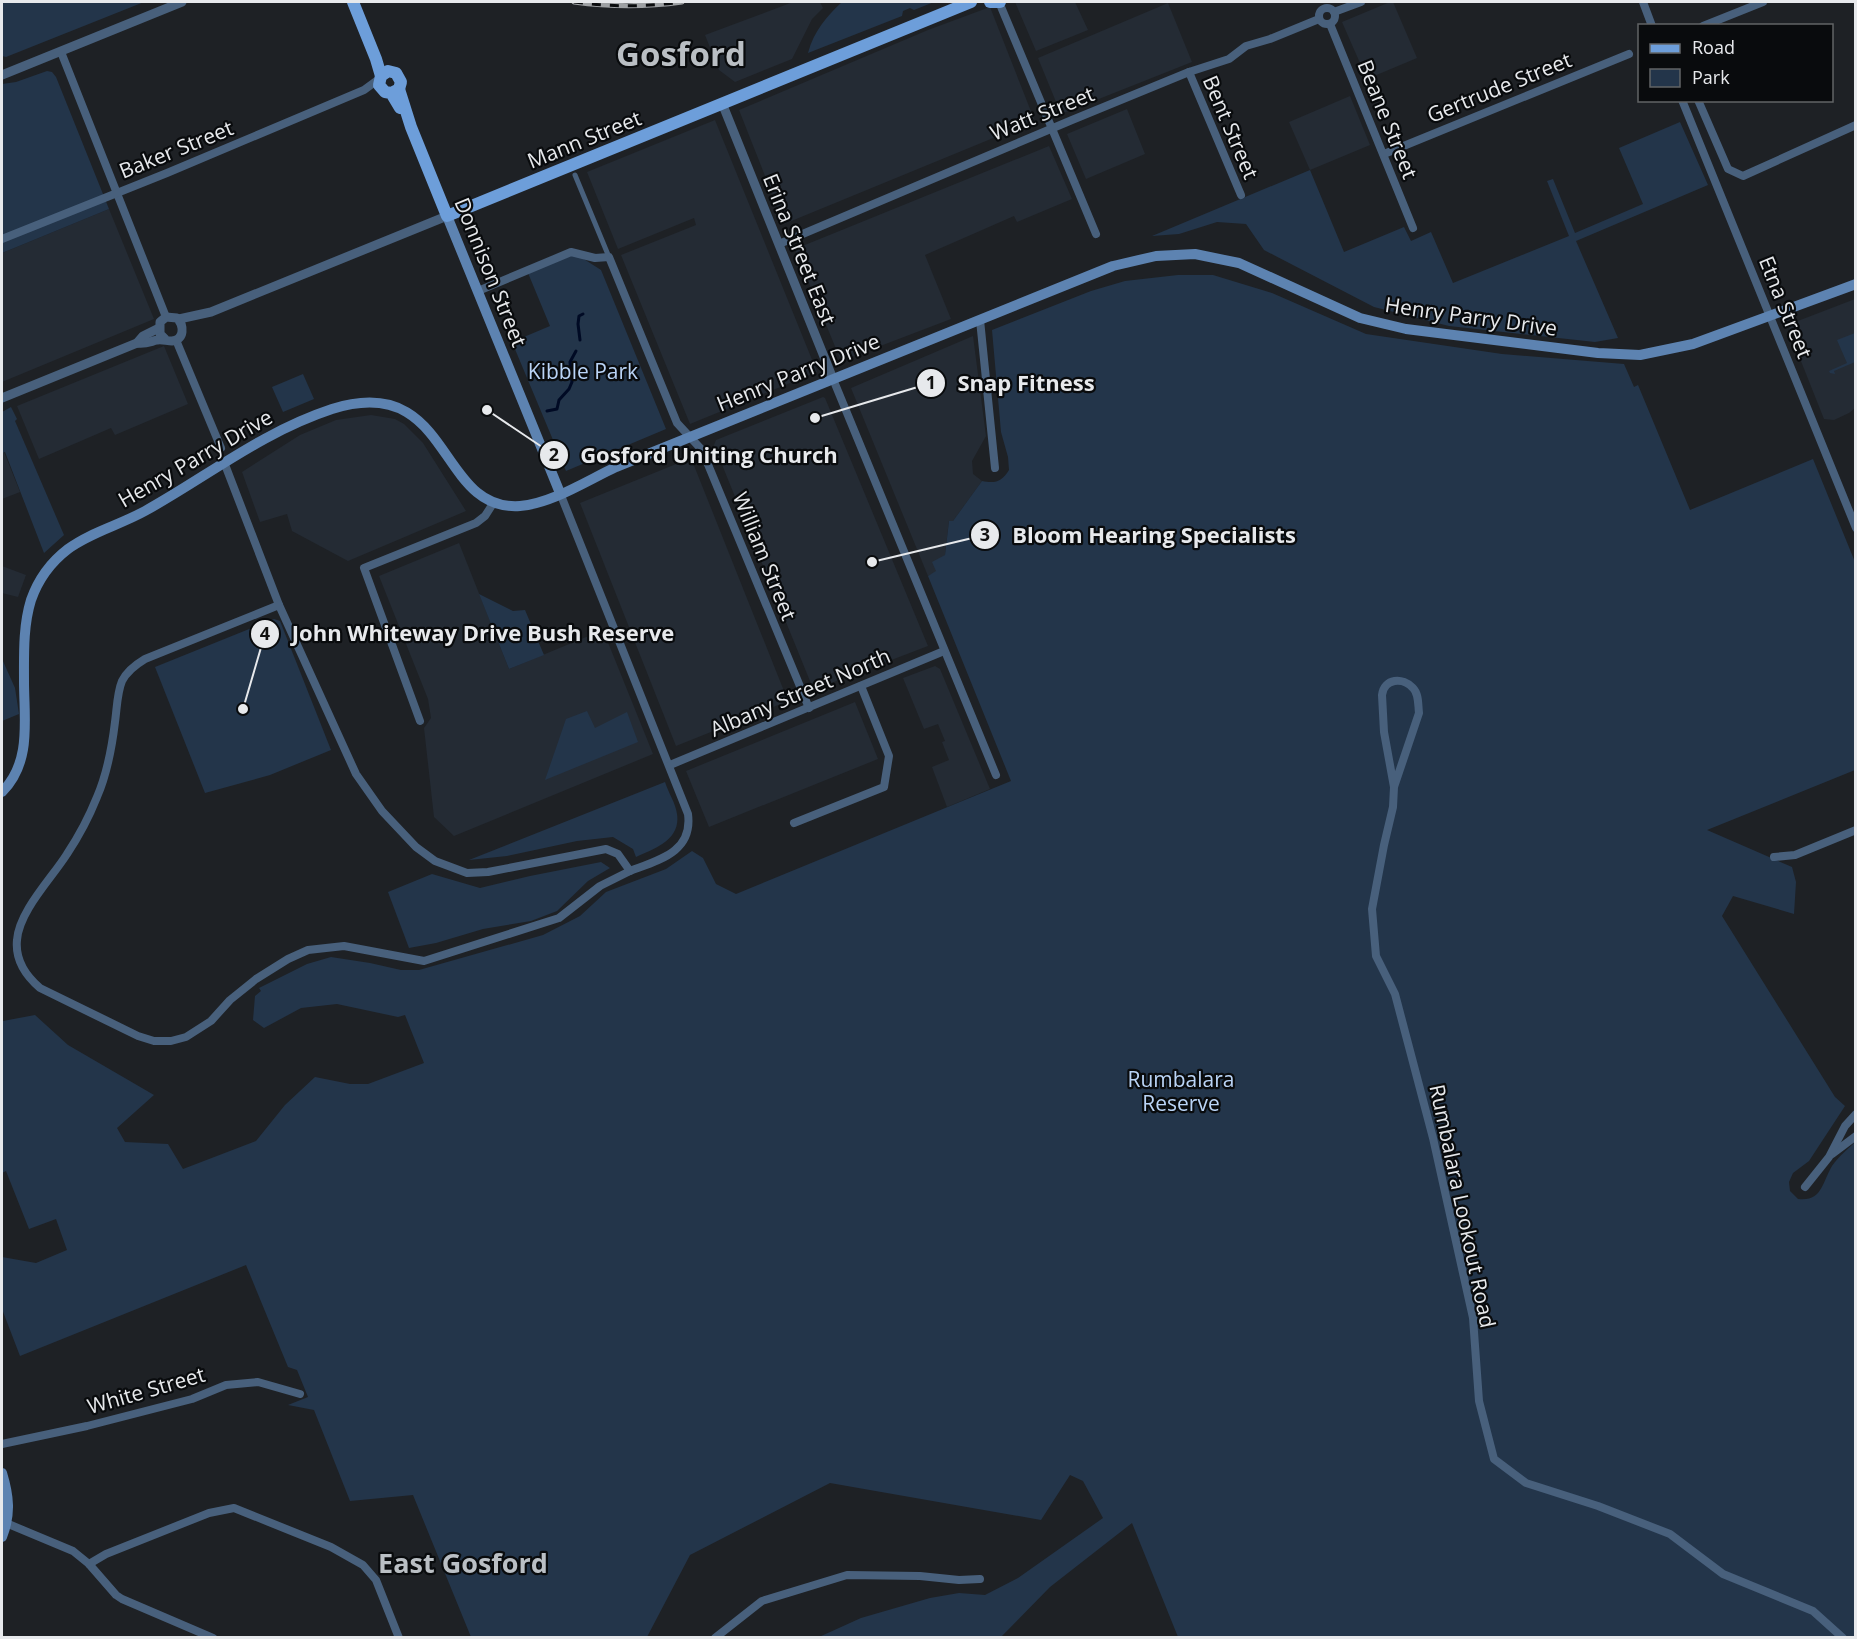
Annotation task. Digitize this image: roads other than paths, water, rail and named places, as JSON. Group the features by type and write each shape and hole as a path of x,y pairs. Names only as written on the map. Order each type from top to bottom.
{"main road":[{"name":"Donnison Street","path":"353,2 387,83 411,127 560,493"},
{"name":"Donnison Street","path":"361,2 387,83"},
{"name":"Mann Street","path":"447,216 971,2"},
{"path":"990,2 1000,2"},
{"name":"Henry Parry Drive","path":"2,792 15,776 24,748 26,621 34,591 45,572 60,556 78,543 150,508 275,433 327,411 354,403 379,402 401,409 420,423 470,485 494,502 521,506 544,500 616,467 1113,266 1156,256 1195,254 1239,263 1359,318 1406,329 1598,353 1640,355 1693,344 1856,284"},
{"path":"2,1473 8,1496 6,1523 2,1537"}],"street":[{"path":"2,74 182,2"},
{"path":"1000,2 1096,234"},
{"path":"1334,12 1361,2"},
{"path":"1642,2 1651,24"},
{"path":"1708,24 1763,2"},
{"path":"1322,5 1334,12 1334,20 1330,24 1325,24 1319,19 1322,5"},
{"name":"Watt Street","path":"779,244 1052,128 1189,72 1229,59 1246,46 1319,19"},
{"name":"Beane Street","path":"1330,24 1413,228"},
{"path":"61,52 166,317"},
{"name":"Gertrude Street","path":"1384,154 1629,54"},
{"name":"Bent Street","path":"1189,72 1241,195"},
{"name":"Baker Street","path":"2,239 363,90 387,83"},
{"name":"Etna Street","path":"1683,102 1856,528"},
{"path":"1699,102 1728,169 1743,176 1856,125"},
{"name":"Erina Street East","path":"722,103 996,775"},
{"path":"478,291 571,252 595,258 609,257 575,175"},
{"name":"Mann Street","path":"179,319 211,312 447,216"},
{"name":"William Street","path":"609,257 677,423 702,450 706,459 809,708"},
{"name":"Mann Street","path":"183,330 211,312"},
{"path":"137,343 147,344 165,339 176,340 181,336 183,330 179,319 166,317 160,322 160,334 165,339"},
{"path":"980,320 994,468"},
{"path":"2,398 137,343 143,336 159,328"},
{"path":"176,340 220,448"},
{"path":"224,462 279,605 356,774 372,798 416,847 435,861 467,873 488,872 610,849 618,854 630,871"},
{"name":"Donnison Street","path":"279,605 145,659 129,671 122,680 119,690 112,745 99,794 80,832 29,910 18,931 16,942 23,967 30,979 40,988 138,1036 154,1041 171,1041 200,1030 242,989 297,954 319,947 344,946 424,961 559,918 600,886 671,854 683,842 690,825 688,814 560,493"},
{"path":"420,721 364,568 476,523 485,516 494,502"},
{"name":"Albany Street North","path":"670,765 944,651"},
{"name":"Rumbalara Lookout Road","path":"1394,787 1419,713 1414,689 1403,681 1395,680 1389,683 1382,695 1384,732 1394,787 1393,807 1372,909 1376,956 1395,994 1433,1138 1473,1318 1479,1401 1494,1459 1526,1483 1598,1506 1671,1534 1723,1574 1813,1611 1843,1638"},
{"path":"794,823 884,787 889,756 861,686"},
{"path":"1774,857 1795,855 1855,833"},
{"path":"1805,1187 1829,1157 1845,1126 1856,1114"},
{"path":"1829,1157 1856,1136"},
{"name":"White Street","path":"2,1444 87,1426 192,1399 226,1385 258,1382 300,1394"},
{"path":"89,1564 99,1557 209,1513 234,1508 331,1547 363,1565 376,1580 399,1638"},
{"path":"6,1523 73,1551 89,1564 122,1599 213,1638"},
{"path":"714,1638 762,1601 846,1575 980,1579"}],"waterway":[{"path":"580,340 578,324 579,316 583,314"},
{"path":"547,411 557,409 559,400 569,389 572,382 570,362 576,351"}],"railway":[{"path":"574,2 628,6 682,2"}],"place":[{"name":"Gosford Uniting Church","path":"487,410"},
{"name":"Snap Fitness","path":"815,418"},
{"name":"Bloom Hearing Specialists","path":"872,562"},
{"name":"John Whiteway Drive Bush Reserve","path":"243,709"}],"district":[{"name":"Gosford","path":"681,53"},
{"name":"East Gosford","path":"463,1562"}],"park label":[{"name":"Kibble Park","path":"583,371"},
{"name":"Rumbalara Reserve","path":"1181,1091"}]}
